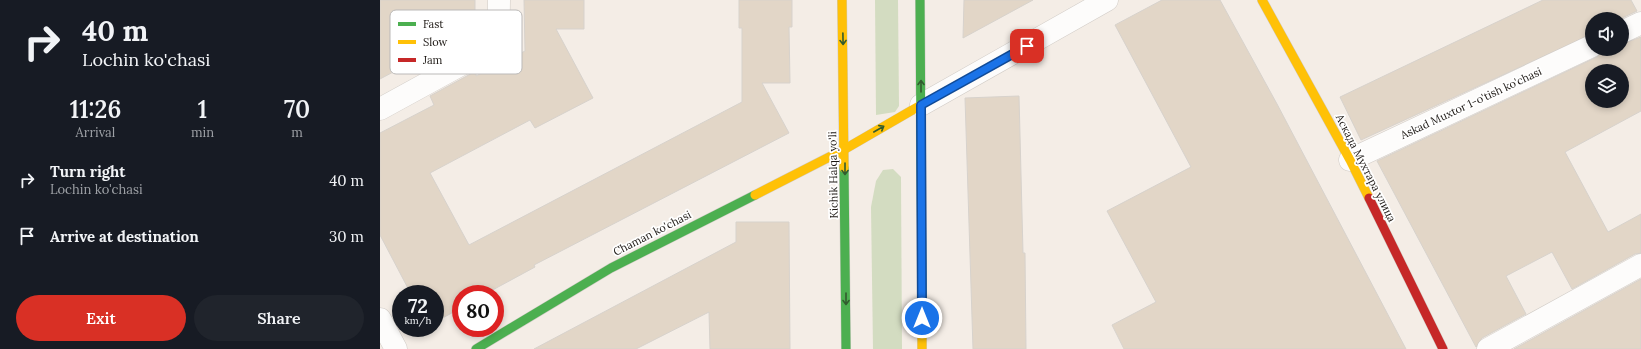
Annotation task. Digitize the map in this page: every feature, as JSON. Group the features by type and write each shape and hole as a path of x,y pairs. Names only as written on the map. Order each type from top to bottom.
{"main road":[{"name":"Kichik Halqa yo'li","path":"842,0 845,149 846,349"},
{"path":"920,0 922,349"},
{"name":"Аскада Мухтара улица","path":"1262,0 1350,160 1443,349"},
{"name":"Chaman ko'chasi","path":"476,349 611,268 845,149 921,105"}],"street":[{"path":"498,0 499,10"},
{"path":"921,105 1107,0"},
{"path":"1629,29 1641,23"},
{"name":"Askad Muxtor 1-o'tish ko'chasi","path":"1350,160 1585,49"},
{"path":"380,109 444,74"},
{"path":"1488,349 1641,265"},
{"path":"380,319 396,349"}],"green space":[{"path":"875,0 898,0 899,106 895,112 876,115"},
{"path":"893,169 901,177 902,349 873,349 871,207 876,181 883,170"}],"building":[{"path":"380,0 475,0 475,10 390,10 390,74 380,79"},
{"path":"524,0 584,0 584,29 556,29 593,98 535,128 530,120 430,173 469,245 742,102 742,28 739,28 739,0 792,0 792,27 789,27 790,83 762,83 789,133 534,265 535,267 502,285 452,285 452,313 444,317 444,285 406,285 380,235 380,133 434,105 430,96 470,74 476,74 476,76 480,74 522,74 522,53 525,51"},
{"path":"964,0 1033,0 963,38"},
{"path":"1162,0 1220,0 1277,104 1406,349 1124,349 1112,325 1156,302 1107,211 1191,167 1115,25"},
{"path":"1543,0 1631,0 1637,11 1629,15 1629,12 1585,12 1585,37 1361,140 1340,97"},
{"path":"1641,37 1641,111 1565,152 1608,232 1641,214 1641,253 1635,254 1572,289 1552,252 1506,276 1526,314 1482,338 1476,347 1377,161 1597,57 1629,56 1629,41"},
{"path":"1019,96 1023,253 1025,253 1026,349 973,349 965,98"},
{"path":"736,222 789,222 790,349 710,349 709,312 636,349 534,349 736,242"},
{"path":"1641,279 1641,349 1514,349"}],"traffic: fast":[{"path":"920,0 922,299"},
{"path":"844,168 846,349"},
{"path":"476,349 611,268 755,195"}],"traffic: slow":[{"path":"842,0 844,168"},
{"path":"1262,0 1350,160 1369,198"},
{"path":"845,149 921,105"},
{"path":"755,195 845,149"},
{"path":"922,299 922,349"}],"traffic: jam":[{"path":"1369,198 1443,349"}],"route":[{"path":"922,318 921,105 1027,46"}]}
